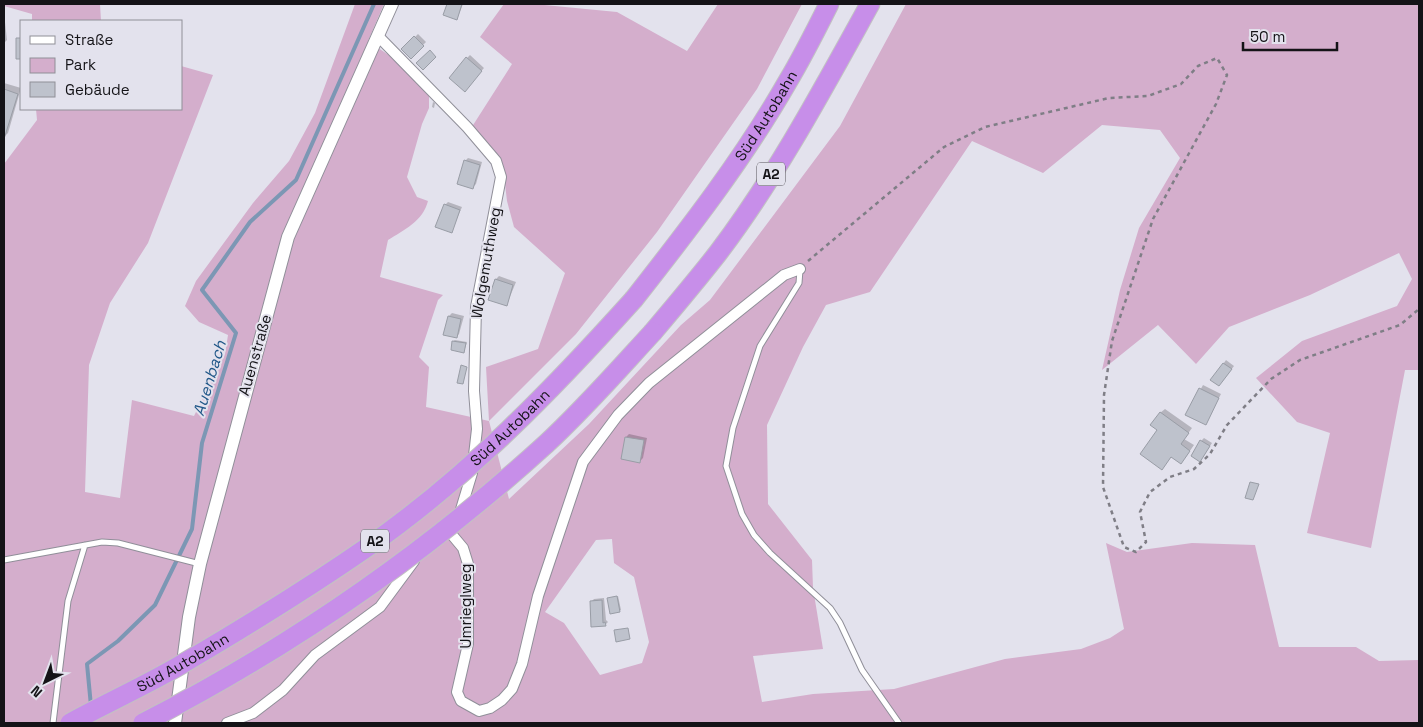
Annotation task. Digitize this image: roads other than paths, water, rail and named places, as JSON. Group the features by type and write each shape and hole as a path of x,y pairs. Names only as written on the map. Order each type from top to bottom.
{"highway":[{"name":"Süd Autobahn","path":"70,723 175,668 251,622 370,545 441,489 526,415 567,374 634,299 687,232 739,158 788,82 829,4"},
{"name":"A2","path":"142,723 268,654 331,613 445,530 547,443 653,332 718,252 763,188 804,122 870,4"}],"street":[{"name":"Auenstraße","path":"174,723 189,617 200,564 288,237 392,4"},
{"name":"Wolgemuthweg","path":"378,36 467,127 496,160 501,177 476,307 474,391 477,429 472,472 453,536"},
{"name":"Umrieglweg","path":"453,536 463,548 468,564 468,644 457,692 461,701 479,711 490,708 502,700 512,689 522,664 538,596 583,462 618,414 649,383 784,275 800,269"},
{"path":"227,723 253,713 283,690 315,655 380,607 421,550 435,540 453,536"}],"lane":[{"path":"800,269 799,283 760,346 733,428 726,466 742,514 754,535 770,553 830,608 840,623 862,670 898,723"},
{"path":"4,560 85,544 118,543 200,564"},
{"path":"53,723 68,601 85,544"}],"waterway":[{"name":"Auenbach","path":"91,706 87,664 118,641 155,605 192,529 202,443 236,333 202,290 250,222 296,180 374,4"}]}
